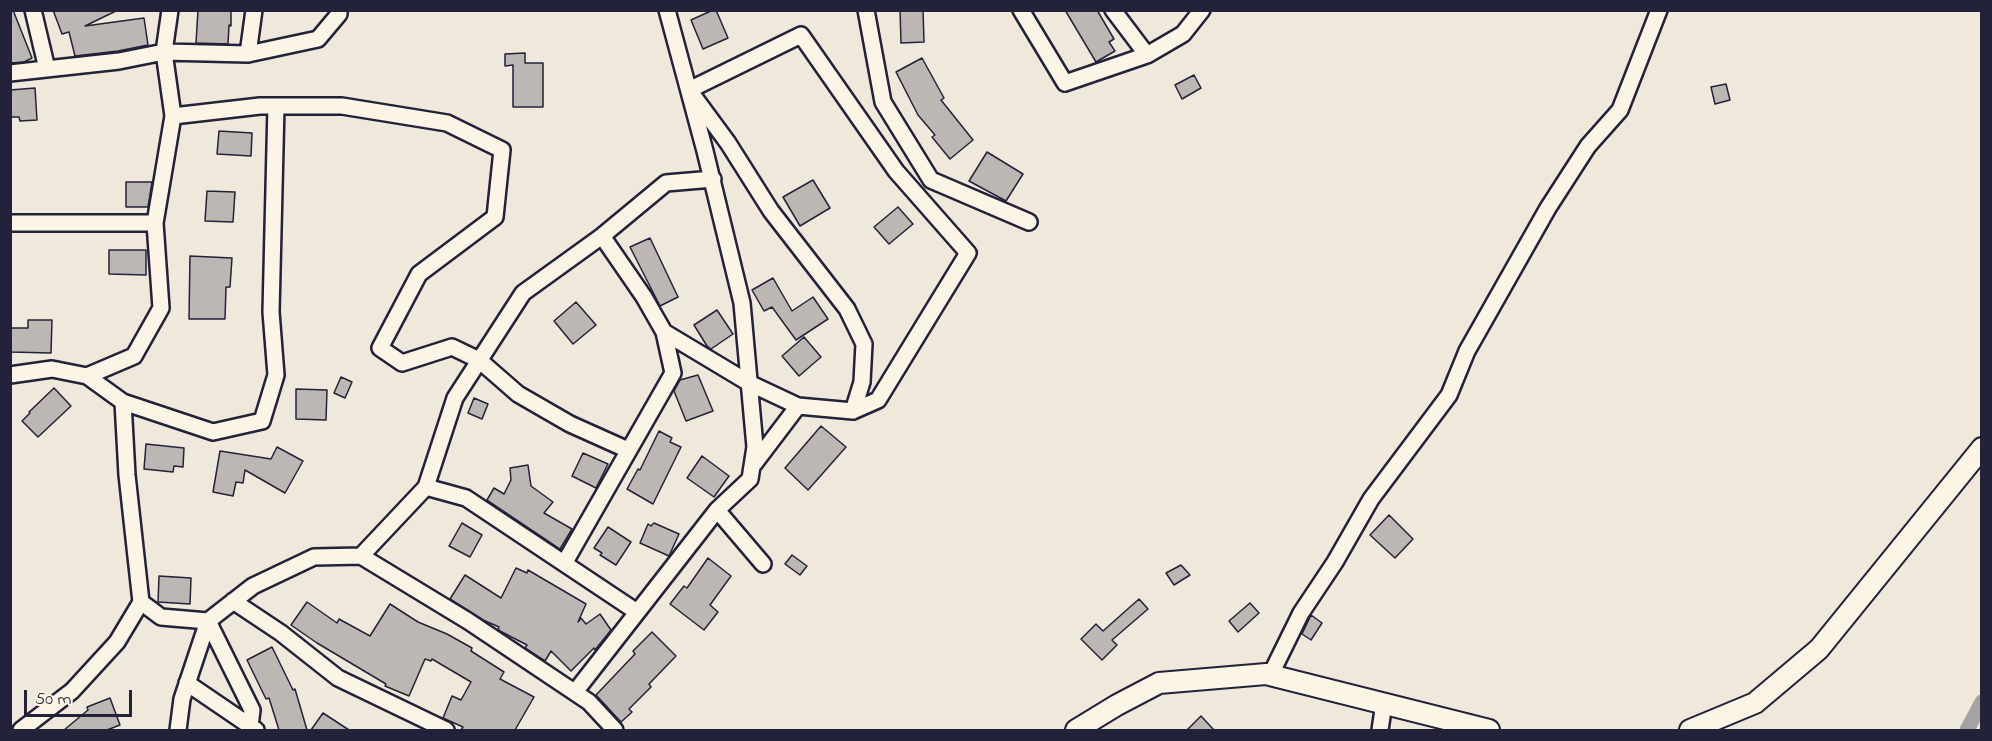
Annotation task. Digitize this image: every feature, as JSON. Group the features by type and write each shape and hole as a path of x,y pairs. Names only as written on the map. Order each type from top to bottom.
{"main road":[{"path":"1690,730 1755,704 1819,649 1982,448"},
{"path":"1076,730 1159,683 1270,675 1489,730"}],"street":[{"path":"33,10 46,69"},
{"path":"87,376 134,356 161,308 155,223 173,116 164,52 170,10"},
{"path":"248,54 254,10"},
{"path":"10,74 120,61 164,52 248,54 318,39 339,14 339,10"},
{"path":"575,692 717,510 750,479 755,447 742,303 713,180 667,10"},
{"path":"866,10 883,102 931,180 1029,222"},
{"path":"1021,10 1065,83 1147,55 1183,34 1202,10"},
{"path":"1113,10 1147,55"},
{"path":"1270,675 1300,613 1335,562 1371,500 1449,395 1467,351 1548,208 1588,146 1620,110 1659,10"},
{"path":"664,332 749,383 798,406 853,411 878,400 968,253 896,171 801,35 689,90"},
{"path":"689,90 728,143 771,211 847,309 864,344 861,382 853,411"},
{"path":"173,116 260,106 342,106 447,123 502,150 495,217 419,274 380,348 402,363 452,348 479,360 518,394 570,424 628,450"},
{"path":"10,375 52,369 87,376 123,402 213,432 262,421 276,375 271,312 276,106"},
{"path":"361,556 426,487 455,398 523,293 602,236 666,183 713,180"},
{"path":"10,223 155,223"},
{"path":"565,562 672,374 664,332 644,297 602,236"},
{"path":"21,730 72,691 117,642 141,602 127,475 123,402"},
{"path":"752,466 798,406"},
{"path":"426,487 466,498 637,612"},
{"path":"717,510 763,564"},
{"path":"178,730 182,699 208,621 253,586 314,557 361,556 468,621 575,692 589,702 615,730"},
{"path":"233,601 281,633 338,678 446,730"},
{"path":"141,602 161,617 208,621"},
{"path":"208,621 252,710 253,728"},
{"path":"187,683 253,728"},
{"path":"1380,730 1384,703"}],"building":[{"path":"10,10 13,10 32,58 24,62 10,63"},
{"path":"53,10 118,10 85,26 144,18 148,45 75,56 69,32 62,34"},
{"path":"198,10 231,10 228,44 196,43"},
{"path":"716,10 728,38 703,49 691,20"},
{"path":"900,10 923,10 924,42 901,43"},
{"path":"1065,10 1097,10 1114,39 1109,42 1115,51 1096,62"},
{"path":"525,53 525,63 543,63 543,107 513,107 513,65 505,66 505,54"},
{"path":"922,58 944,98 941,100 973,140 950,159 932,137 935,135 918,115 896,72"},
{"path":"1194,75 1201,88 1182,99 1175,85"},
{"path":"1726,84 1730,100 1715,104 1711,87"},
{"path":"35,88 37,120 20,121 19,117 10,117 10,90"},
{"path":"219,131 252,133 251,156 217,154"},
{"path":"987,152 1023,174 1006,201 969,181"},
{"path":"813,180 830,208 800,226 783,197"},
{"path":"126,182 152,182 148,207 126,207"},
{"path":"207,191 235,192 233,222 205,221"},
{"path":"898,207 913,224 889,244 874,227"},
{"path":"650,238 678,297 660,306 630,247"},
{"path":"109,250 146,250 146,275 109,274"},
{"path":"190,256 232,258 230,287 226,287 225,319 189,319"},
{"path":"773,278 792,311 813,297 828,319 796,340 772,307 764,311 752,290"},
{"path":"576,302 596,325 573,344 554,321"},
{"path":"717,310 733,334 711,349 694,325"},
{"path":"28,320 52,320 51,353 10,352 10,328 28,328"},
{"path":"804,337 821,357 799,376 782,356"},
{"path":"698,375 713,411 686,421 674,391 680,380"},
{"path":"341,377 352,382 345,398 334,393"},
{"path":"54,388 71,406 38,437 22,421"},
{"path":"296,389 327,390 326,420 296,419"},
{"path":"474,398 488,404 482,419 468,413"},
{"path":"821,426 846,447 808,490 785,468"},
{"path":"659,431 672,438 670,442 681,447 653,504 627,489 638,469 640,470"},
{"path":"146,444 184,448 183,467 174,466 173,472 144,469"},
{"path":"277,447 303,461 285,493 245,470 243,483 236,482 233,496 213,492 220,451 271,459"},
{"path":"583,453 608,464 596,488 572,476"},
{"path":"702,456 729,476 714,497 687,478"},
{"path":"528,465 531,486 553,502 544,513 572,529 560,549 487,500 494,488 504,494 511,480 510,468"},
{"path":"1389,515 1413,539 1395,558 1370,535"},
{"path":"462,523 482,535 470,557 449,546"},
{"path":"654,523 679,534 669,556 640,543 648,524 651,526"},
{"path":"608,527 631,542 616,565 600,555 602,553 594,548"},
{"path":"792,555 807,566 800,575 785,564"},
{"path":"708,558 731,576 710,605 718,612 704,630 670,604 684,586 687,588"},
{"path":"1181,565 1190,575 1174,585 1166,573"},
{"path":"516,568 527,573 528,570 586,604 578,622 581,618 586,624 600,614 611,630 595,650 594,648 571,671 551,651 545,661 525,648 527,645 500,631 499,627 483,620 450,599 465,575 501,598"},
{"path":"159,576 191,578 190,604 158,602"},
{"path":"1139,599 1148,609 1112,640 1117,645 1102,660 1081,639 1096,624 1103,631"},
{"path":"307,602 337,623 339,619 370,636 390,604 418,622 472,648 471,651 504,672 500,679 534,697 515,730 461,730 463,727 443,718 452,696 461,700 471,682 432,659 431,661 425,659 409,696 385,686 386,684 291,625"},
{"path":"1250,603 1259,613 1238,632 1229,621"},
{"path":"1311,615 1322,623 1311,640 1302,634"},
{"path":"652,632 676,656 649,684 651,687 629,709 632,712 621,722 596,695 635,654 633,651"},
{"path":"272,647 293,690 295,689 307,730 279,730 269,698 266,699 247,660"},
{"path":"110,698 120,725 107,730 64,730 88,710 87,707"},
{"path":"323,713 349,730 311,730"},
{"path":"1201,716 1214,730 1187,730"}],"waterway":[{"path":"1967,730 1982,702"}]}
